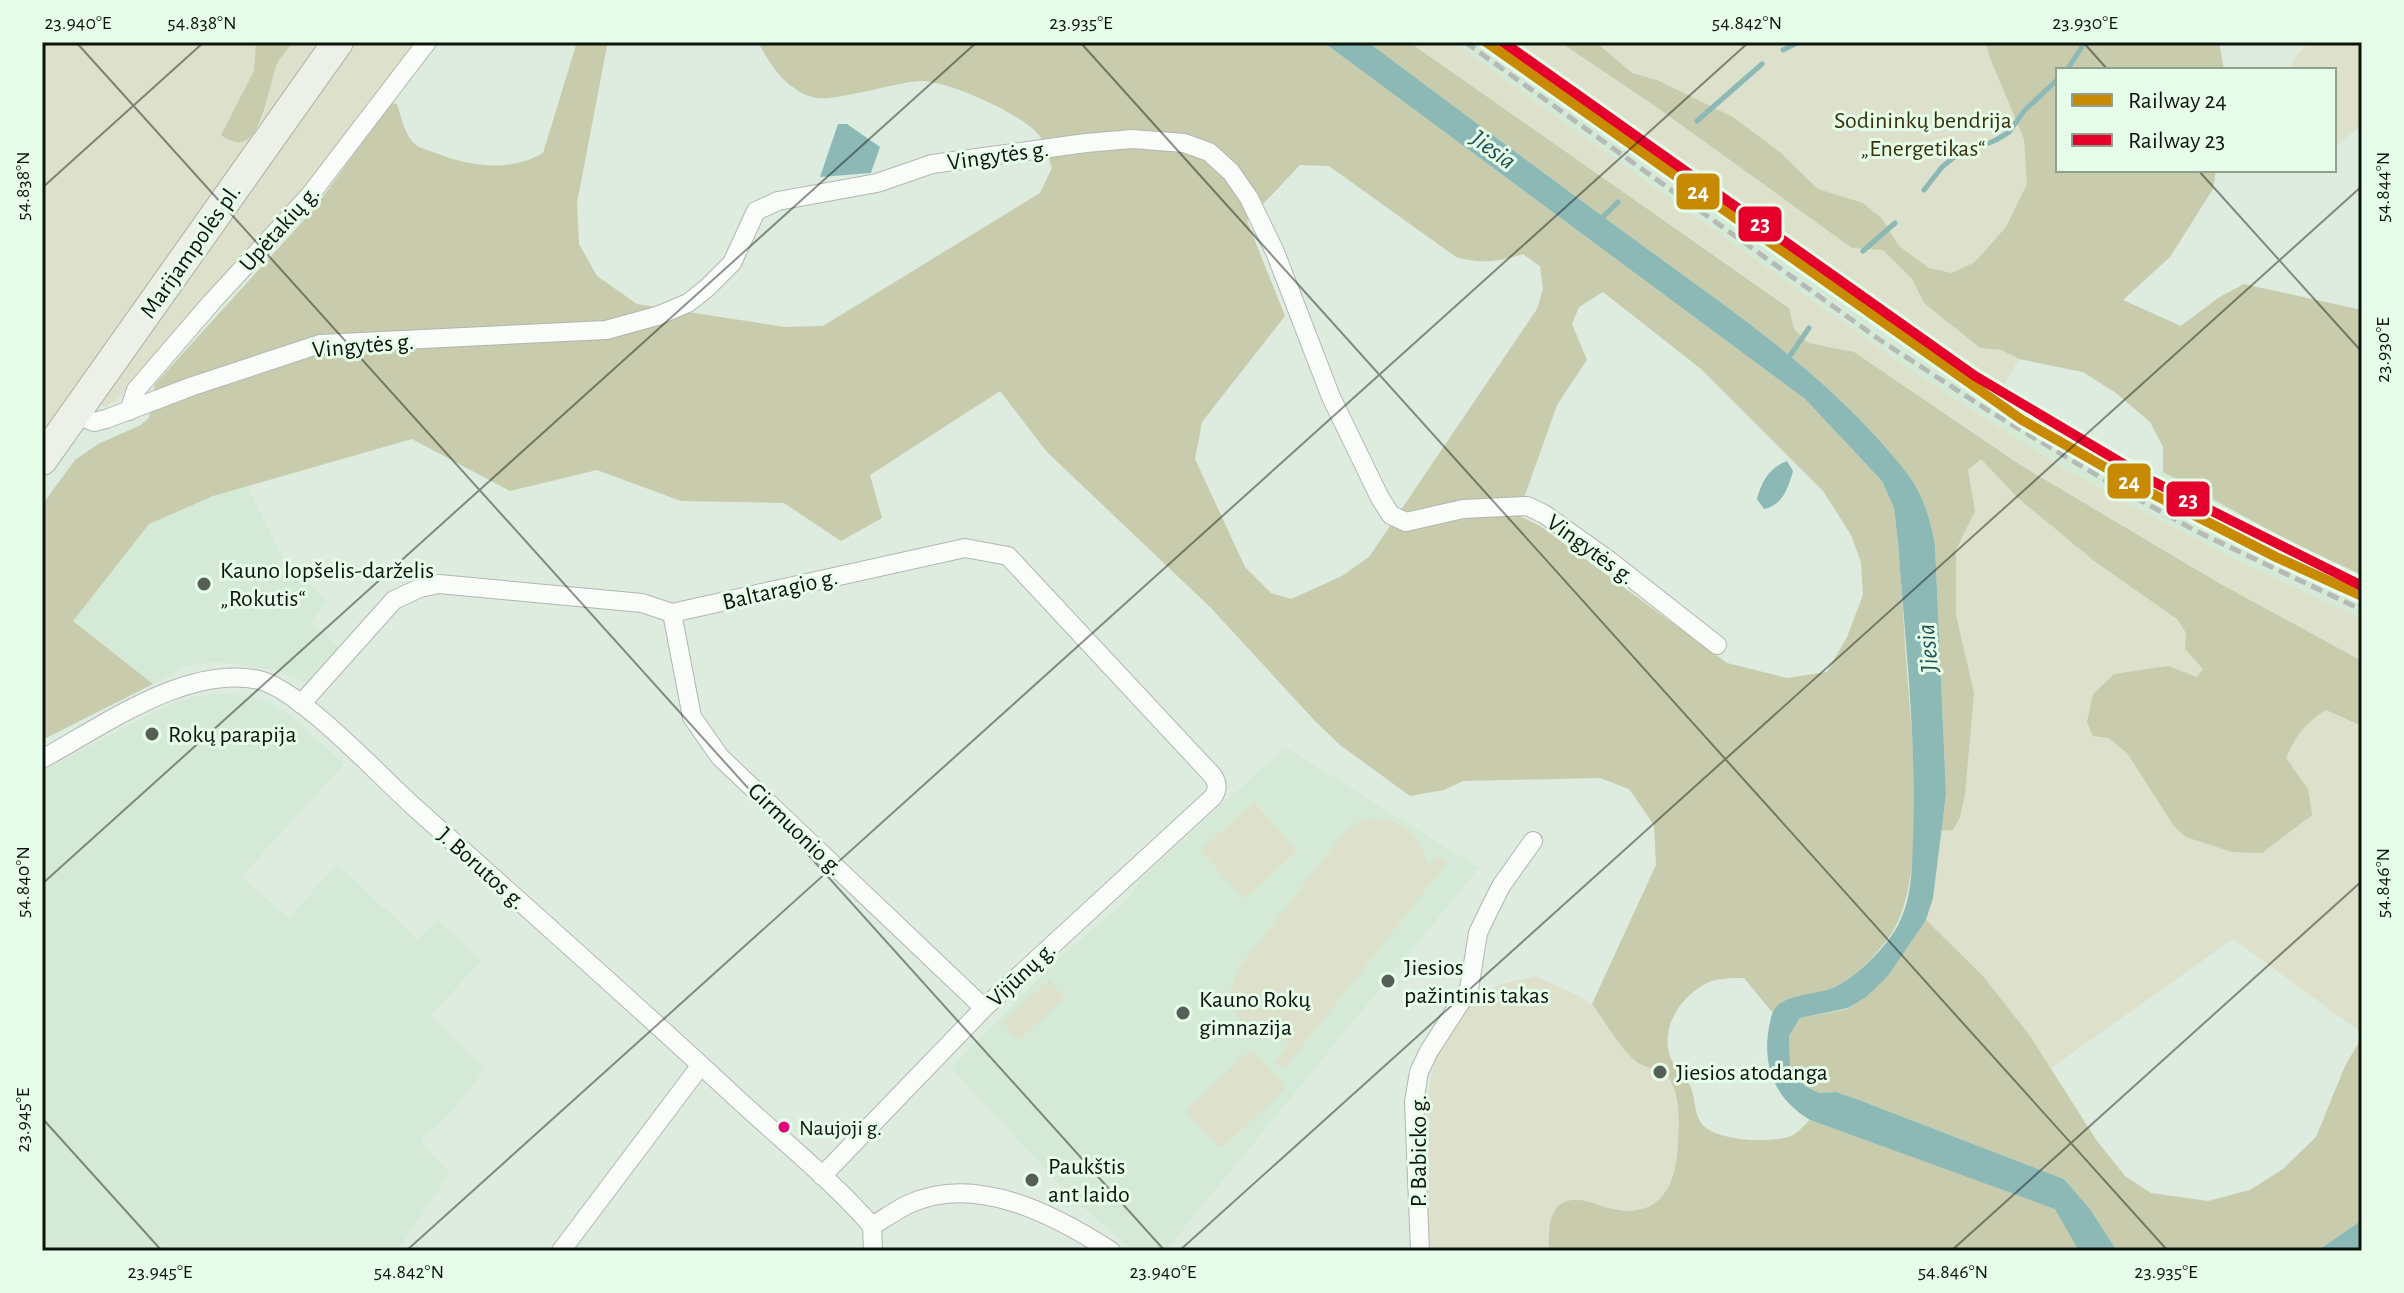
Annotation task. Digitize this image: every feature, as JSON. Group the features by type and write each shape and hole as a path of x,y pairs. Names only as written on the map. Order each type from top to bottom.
{"main road":[{"name":"Marijampolės pl.","path":"42,460 338,42"}],"street":[{"name":"Upėtakių g.","path":"129,411 136,390 310,195 427,42"},
{"name":"Vingytės g.","path":"75,414 94,422 320,344 606,330 657,316 688,303 732,263 756,211 778,201 877,183 932,164 1132,139 1184,143 1209,152 1231,172 1249,198 1275,252 1331,397 1391,515 1406,522 1463,509 1527,506 1544,514 1610,561 1717,645"},
{"name":"Baltaragio g.","path":"301,704 394,600 420,588 439,584 642,603 672,613 965,548 1008,556 1213,776"},
{"name":"Girmuonio g.","path":"672,613 692,717 720,757 984,1008"},
{"name":"J. Borutos g.","path":"42,759 155,697 209,679 228,677 262,681 279,688 301,704 701,1065 872,1226"},
{"name":"Vijūnų g.","path":"822,1176 984,1008 1213,797 1218,790 1213,776"},
{"name":"P. Babicko g.","path":"1420,1251 1414,1102 1419,1072 1469,989 1478,933 1488,912 1501,886 1533,841"},
{"path":"561,1251 701,1065"},
{"path":"873,1251 872,1226 911,1203 960,1193 999,1199 1049,1216 1111,1251"}],"shaded area":[{"path":"256,42 293,42 278,62 255,132 246,140 235,142 221,135 254,71"},
{"path":"577,42 606,42 577,203 579,244 597,276 637,304 784,327 823,326 1040,193 1052,168 1038,134 1016,117 984,100 922,81 834,97 812,97 794,88 780,75 758,42 1323,42 1805,399 1882,481 1894,508 1915,811 1909,885 1900,916 1882,947 1848,979 1825,991 1785,1002 1772,1012 1744,978 1711,981 1689,995 1671,1022 1669,1053 1687,1080 1702,1124 1709,1130 1731,1137 1771,1140 1791,1136 1810,1120 2056,1209 2079,1251 1549,1251 1552,1217 1560,1204 1577,1200 1613,1209 1643,1209 1662,1196 1674,1173 1679,1119 1673,1085 1662,1072 1641,1065 1630,1056 1592,1004 1656,865 1654,825 1629,789 1600,778 1463,781 1444,790 1410,796 1340,745 1315,721 1210,607 1047,452 1000,391 870,475 882,518 841,541 784,503 681,501 597,470 510,491 412,439 213,496 149,524 73,621 153,684 42,740 42,505 75,460 98,444 139,426 149,418 155,384 314,209 391,103 397,104 406,131 415,144 446,157 474,164 502,165 543,153","holes":["1300,165 1329,166 1456,257 1490,261 1523,254 1540,266 1543,289 1537,309 1369,557 1342,576 1291,599 1271,593 1245,567 1195,459 1202,422 1285,316 1247,221","1603,292 1701,369 1823,491 1851,535 1861,562 1863,595 1847,637 1827,672 1787,678 1727,663 1540,526 1518,515 1557,405 1587,360 1572,324 1579,307"]},
{"path":"1368,42 1409,42 1789,308 1794,329 1808,343 1854,352 2019,464 2217,582 2362,661 2362,726 2326,710 2302,731 2286,758 2308,789 2312,815 2262,853 2232,852 2186,837 2174,826 2127,753 2109,738 2093,736 2087,722 2093,694 2114,674 2168,666 2197,677 2203,669 2185,649 2186,633 2177,619 2094,561 2017,497 1981,459 1968,470 1975,511 1956,550 1956,615 1974,693 1965,794 1960,817 1953,830 1941,831 1946,794 1935,545 1924,504 1910,477 1846,405 1782,349"},
{"path":"1452,42 1517,42 2004,385 2156,475 2163,472 2291,542 2362,575 2362,619 2230,557 2068,471 1979,415 1894,359"},
{"path":"1560,42 1596,42 1632,73 1657,80 1733,117 1781,153 1818,189 1863,203 1882,219 1899,246 1929,268 1952,273 1975,262 2006,227 2027,184 2024,139 1986,42 2219,42 2224,68 2056,68 2056,172 2216,172 2213,189 2170,257 2123,300 2181,326 2218,298 2244,284 2362,310 2362,575 2291,542 2163,472 2163,447 2150,422 2116,393 2083,372 2019,359 2001,350 1980,348 1924,303 1912,279 1883,250 1852,248 1655,106"},
{"name":"Kauno lopšelis-darželis „Rokutis“","path":"247,486 287,567 328,601 311,622 343,651 309,684 279,671 218,662 188,665 153,684 72,621 149,524 213,496"},
{"path":"224,694 269,702 292,717 344,764 241,877 289,918 337,864 418,940 437,920 482,960 431,1015 485,1069 457,1106 420,1141 450,1173 397,1251 42,1251 42,771 171,704 198,696"},
{"name":"Kauno Rokų gimnazija","path":"1285,747 1479,868 1165,1251 1134,1251 1069,1195 951,1068 1060,957 1130,898 1138,882"},
{"path":"1926,920 1983,976 2030,1036 2097,1141 2125,1176 2151,1193 2208,1201 2250,1190 2283,1169 2316,1137 2345,1066 2362,1037 2362,1220 2317,1251 2117,1251 2090,1209 2064,1179 1854,1098 1836,1092 1819,1093 1805,1086 1790,1066 1789,1036 1800,1018 1848,1009 1888,976"}],"green space":[{"path":"42,42 256,42 254,71 222,135 230,142 254,133 260,124 273,74 293,42 324,42 42,443 44,400"},
{"path":"355,42 418,42 305,188 189,315 119,398 106,407 98,403 103,396"},
{"path":"1409,42 1452,42 1894,359 2068,471 2230,557 2362,619 2362,661 2217,582 2019,463 1854,352 1808,343 1794,329 1789,307"},
{"path":"1517,42 1560,42 1655,106 1852,248 1883,250 1912,279 1924,303 1980,348 2001,350 2019,359 2004,385 1833,267"},
{"name":"Sodininkų bendrija „Energetikas“","path":"1596,42 1986,42 2024,139 2027,184 2006,227 1975,262 1952,273 1929,268 1899,246 1882,219 1863,203 1818,189 1781,153 1733,117 1657,80 1632,73"},
{"path":"2311,42 2362,42 2362,125 2336,146 2336,68 2291,68 2301,51"},
{"path":"1981,458 2017,497 2094,561 2177,619 2186,633 2185,649 2203,669 2197,678 2168,666 2109,737 2127,753 2174,825 2308,789 2286,758 2302,731 2326,710 2362,726 2362,1033 2233,939 2051,1068 1983,976 1926,920 1933,897 1941,831 1953,830 1974,693 1956,615 1956,550 1975,511 1968,469"},
{"path":"1254,802 1297,851 1244,899 1200,850"},
{"path":"1369,819 1381,819 1408,830 1420,845 1429,865 1437,855 1447,863 1284,1069 1274,1063 1291,1041 1260,1035 1243,1024 1232,1007 1232,984 1241,965 1346,830"},
{"path":"1535,976 1589,1003 1635,1060 1664,1073 1671,1080 1680,1125 1672,1177 1658,1202 1647,1209 1604,1211 1548,1230 1549,1251 1429,1251 1424,1114 1435,1058 1467,1006 1499,985"},
{"path":"1049,980 1065,998 1019,1040 1003,1023"},
{"path":"1248,1052 1254,1052 1284,1084 1284,1090 1224,1146 1218,1146 1187,1114 1188,1108"}],"water":[{"name":"Jiesia","path":"1323,42 1368,42 1715,298 1782,349 1846,405 1910,477 1924,504 1935,545 1946,794 1933,898 1926,920 1888,976 1866,997 1848,1008 1800,1018 1789,1036 1790,1066 1805,1086 1819,1093 1836,1092 1854,1098 2064,1179 2090,1209 2117,1251 2079,1251 2055,1209 1810,1120 1780,1092 1770,1068 1767,1042 1776,1007 1789,999 1839,985 1859,970 1894,932 1909,893 1914,803 1910,691 1894,508 1882,481 1805,399"},
{"path":"838,124 847,124 880,147 871,173 820,177"},
{"path":"1787,461 1793,471 1787,489 1776,504 1764,509 1757,499 1761,486 1771,471"},
{"path":"2362,1220 2362,1251 2317,1251"}],"waterway":[{"path":"1783,50 1799,42"},
{"path":"2068,68 2085,42"},
{"path":"1697,121 1762,64"},
{"path":"1924,190 1953,158 2009,132 2024,111 2056,81"},
{"path":"1599,221 1618,202"},
{"path":"1863,251 1895,223"},
{"path":"1787,360 1809,328"}],"railway":[{"path":"1465,42 1880,340 1989,411 2196,531 2362,610"}],"rail line":[{"name":"24","path":"1486,42 2022,420 2145,490 2276,557 2362,596"},
{"name":"23","path":"1503,42 1975,376 2152,481 2362,586"}],"place":[{"name":"Kauno lopšelis-darželis „Rokutis“","path":"204,584"},
{"name":"Rokų parapija","path":"152,734"},
{"name":"Jiesios pažintinis takas","path":"1388,981"},
{"name":"Kauno Rokų gimnazija","path":"1183,1013"},
{"name":"Jiesios atodanga","path":"1660,1072"},
{"name":"Naujoji g.","path":"784,1127"},
{"name":"Paukštis ant laido","path":"1032,1180"}]}
